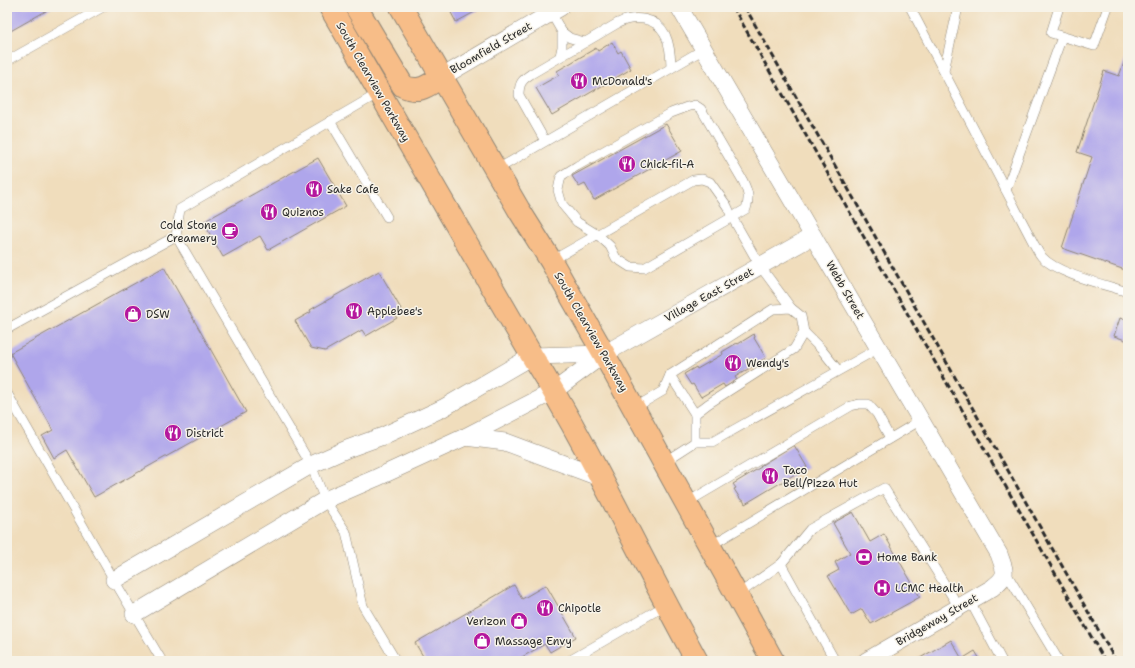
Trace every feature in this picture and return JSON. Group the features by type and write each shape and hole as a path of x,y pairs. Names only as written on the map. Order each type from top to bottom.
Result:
{"highway":[{"name":"South Clearview Parkway","path":"330,7 532,356 554,391 697,661"},
{"path":"356,7 404,86 411,90 420,89 442,77"},
{"name":"South Clearview Parkway","path":"401,7 551,261 604,354 773,661"}],"street":[{"name":"Webb Street","path":"679,7 999,554 1004,572"},
{"name":"Bloomfield Street","path":"442,77 556,10"},
{"name":"Village East Street","path":"134,614 325,500 465,436 554,391 604,354 814,236"},
{"path":"114,580 311,465 347,449 383,436 443,408 532,356 604,354"},
{"path":"465,436 505,442 600,478"},
{"name":"Bridgeway Street","path":"866,661 992,588 1001,581 1004,572"}],"lane":[{"path":"7,61 104,7"},
{"path":"910,7 1042,257 1053,266 1082,278 1128,292"},
{"path":"944,71 958,7"},
{"path":"1059,7 1051,33 1094,46 1108,7"},
{"path":"556,10 562,32 562,47 560,56"},
{"path":"545,141 519,94 519,86 524,79 560,56 624,20 644,18 659,26 665,34 671,54 671,68"},
{"path":"562,32 570,38 585,42"},
{"path":"1006,190 1062,37"},
{"path":"496,170 704,49"},
{"path":"379,92 180,209 176,236 311,465 325,500 346,532 363,606 396,661"},
{"path":"695,105 701,109 748,192 749,201 746,209 732,217 644,268 630,267 616,258 610,246 598,235 577,222 562,204 558,190 561,176 577,166 671,113 695,105"},
{"path":"330,122 387,217"},
{"path":"551,261 693,180 702,179 710,182 727,206 760,266 791,308 801,316 804,332 821,349 838,370"},
{"path":"7,329 176,236"},
{"path":"634,408 663,391 670,375 773,309 791,308"},
{"path":"696,414 708,404 794,349 804,332"},
{"path":"664,462 695,442 712,442 879,348"},
{"path":"670,375 696,414 695,442"},
{"path":"7,393 162,661"},
{"path":"686,503 851,406 868,404 877,414 890,438"},
{"path":"710,546 921,420"},
{"path":"737,595 781,564 810,529 884,488 1002,661"},
{"path":"781,564 835,661"},
{"path":"1004,572 1058,661"},
{"path":"569,661 666,605"}],"building":[{"path":"7,7 53,7 7,33"},
{"path":"448,7 484,7 456,22"},
{"name":"McDonald's","path":"612,42 618,53 621,51 631,69 552,115 536,88 559,75 557,71 596,48 598,51"},
{"path":"1128,52 1128,271 1062,248 1092,157 1077,152 1104,71 1119,76"},
{"name":"Chick-fil-A","path":"666,124 682,151 594,200 585,184 579,187 572,176"},
{"path":"318,158 346,206 268,250 260,236 223,257 203,222"},
{"path":"164,267 246,412 94,497 67,450 54,458 42,436 53,430 10,353"},
{"name":"Applebee's","path":"379,271 401,309 394,313 397,318 366,336 362,330 325,351 311,348 295,321 311,312 310,310"},
{"path":"1120,318 1128,321 1128,341 1114,336"},
{"name":"Wendy's","path":"754,334 754,338 766,358 735,377 737,380 725,387 723,384 701,397 693,384 691,385 684,374 696,367 697,369 723,354 722,352"},
{"name":"Taco Bell/Pizza Hut","path":"794,445 807,467 745,504 734,489 736,488 733,484"},
{"path":"853,512 870,542 884,534 920,597 871,624 862,609 851,615 828,576 839,570 835,562 850,553 833,523"},
{"path":"514,585 522,599 546,585 576,637 550,652 545,644 515,661 508,661 506,657 500,661 426,661 415,643"},
{"path":"951,640 962,659 975,651 981,661 915,661"}],"railway":[{"path":"733,7 1105,661"},
{"path":"745,7 1116,661"}],"place":[{"name":"McDonald's","path":"579,81"},
{"name":"Chick-fil-A","path":"627,164"},
{"name":"Sake Cafe","path":"314,189"},
{"name":"Quiznos","path":"269,212"},
{"name":"Cold Stone Creamery","path":"230,231"},
{"name":"Applebee's","path":"354,311"},
{"name":"DSW","path":"133,314"},
{"name":"Wendy's","path":"733,363"},
{"name":"District","path":"173,433"},
{"name":"Taco Bell/Pizza Hut","path":"770,476"},
{"name":"Home Bank","path":"864,557"},
{"name":"LCMC Health","path":"882,588"},
{"name":"Chipotle","path":"545,608"},
{"name":"Verizon","path":"519,621"},
{"name":"Massage Envy","path":"482,641"}]}
